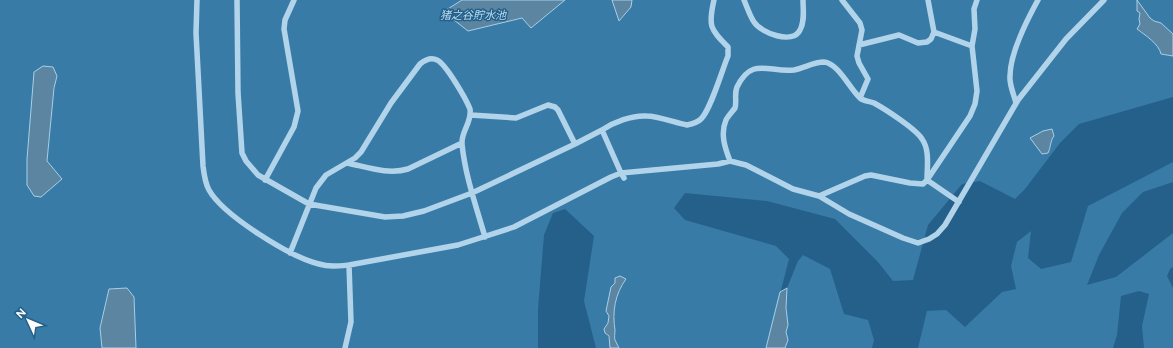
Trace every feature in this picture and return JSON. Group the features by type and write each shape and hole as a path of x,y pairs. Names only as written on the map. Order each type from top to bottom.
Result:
{"street":[{"path":"197,0 196,33 203,166 208,189 215,199 234,216 290,253 317,264 332,267 458,245 485,237 514,227 611,176 621,173 718,164 730,161 746,165 793,189 819,196 849,214 903,238 918,243 929,239 946,226 1016,103 1037,74 1066,39 1104,0"},
{"path":"237,0 238,93 242,153 252,170 265,180 309,204 385,217 424,211 472,193 575,144 611,124 629,118 647,116 687,125 701,119 708,107 728,56 728,47 714,32 711,25 714,0"},
{"path":"265,180 294,127 298,111 284,29 285,20 294,0"},
{"path":"744,0 754,22 758,27 766,32 785,37 798,34 801,30 804,13 803,0"},
{"path":"842,0 860,23 862,30 857,56 859,63 868,79 860,98"},
{"path":"859,45 899,35 918,43 931,39 934,32 928,0"},
{"path":"819,196 865,176 871,175 910,183 922,184 927,180 970,116 975,104 977,91 972,46 975,29 974,9 977,0"},
{"path":"1016,103 1009,77 1024,27 1038,0"},
{"path":"934,32 972,46"},
{"path":"290,253 320,180 331,170 347,163 361,152 391,103 420,64 425,60 431,59 436,60 445,66 468,103 471,115 463,135 462,143 472,193 485,237"},
{"path":"730,161 724,143 723,131 726,120 736,106 736,88 748,72 754,69 770,68 777,70 795,70 823,62 839,71 860,98 874,103 914,130 922,138 926,146 927,180"},
{"path":"471,115 516,118 548,105 552,106 558,110 575,144"},
{"path":"602,130 624,178"},
{"path":"347,163 391,172 400,171 408,169 462,143"},
{"path":"927,180 959,202"},
{"path":"345,348 351,322 349,265"}],"shaded area":[{"path":"0,0 462,0 446,10 468,31 523,18 531,28 565,0 612,0 619,21 631,7 632,0 1173,0 1173,97 1079,124 1060,143 1025,189 1015,199 980,181 962,184 928,225 913,280 893,281 878,262 835,219 767,201 685,193 674,208 685,220 776,246 789,259 766,348 619,348 614,338 615,301 625,279 615,283 611,287 606,311 609,316 608,323 604,329 609,338 610,348 596,348 584,301 594,236 565,209 553,213 544,235 538,309 538,348 136,348 134,297 127,288 109,289 100,328 102,348 0,348","holes":["57,76 54,88 47,162 62,180 27,159"]},
{"path":"1173,162 1173,182 1143,192 1122,213 1099,255 1087,285 1116,277 1173,233 1173,267 1170,269 1167,276 1173,288 1173,348 1144,348 1142,326 1149,294 1139,291 1121,296 1117,335 1113,348 918,348 927,311 946,310 965,327 1002,292 1016,289 1011,266 1017,242 1031,231 1028,258 1041,269 1071,262 1088,206"},
{"path":"803,255 830,269 844,314 868,320 874,340 872,348 785,348 788,340 786,332 788,325 786,308 787,288 798,261"}],"water":[{"name":"猪之谷貯水池","path":"462,0 565,0 531,28 522,18 468,31 454,20 446,10"},
{"path":"612,0 632,0 631,7 619,21"},
{"path":"1137,0 1150,18 1161,23 1173,34 1173,56 1161,54 1155,43 1137,29 1140,24 1140,13 1137,11"},
{"path":"43,66 53,67 57,76 54,88 47,161 62,179 41,197 34,196 27,185 27,159 34,72"},
{"path":"1052,129 1054,136 1049,151 1048,153 1042,154 1030,138 1043,131"},
{"path":"620,276 626,279 619,291 614,310 615,341 619,348 610,348 609,336 605,333 604,329 608,323 609,316 606,311 611,287 615,283 615,278"},
{"path":"127,288 134,297 136,348 102,348 100,328 109,289"},
{"path":"787,288 786,308 788,325 786,332 788,340 785,348 766,348 780,292"}]}
